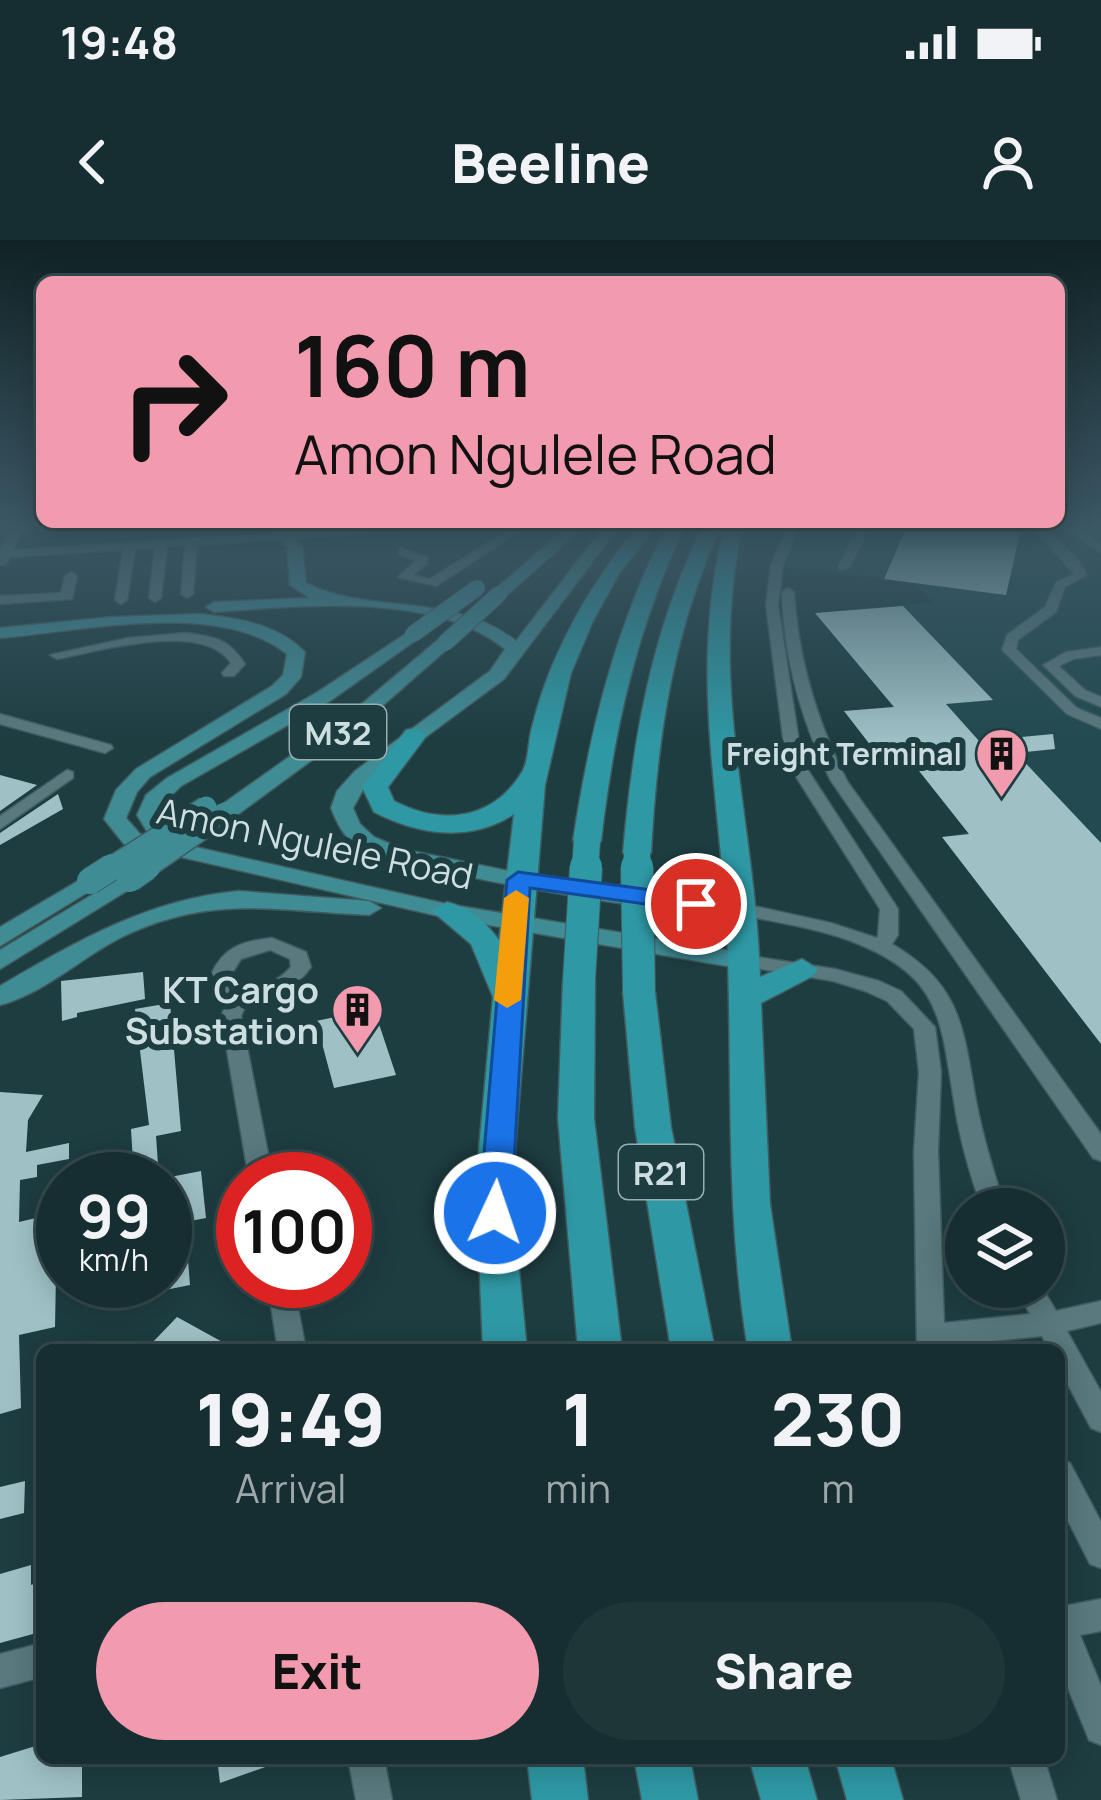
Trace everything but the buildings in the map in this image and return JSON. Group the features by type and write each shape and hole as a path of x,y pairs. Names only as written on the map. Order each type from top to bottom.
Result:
{"highway":[{"path":"415,735 375,788 383,806 424,823 473,822 508,811 520,798 572,642 596,597"},
{"name":"R21","path":"599,1344 576,1118 579,980 587,841 598,755 623,644 640,597"},
{"name":"R21","path":"680,597 664,648 642,764 639,992 653,1126 692,1344"},
{"path":"719,597 716,647 740,909 747,1181 769,1344"},
{"path":"505,1344 495,1213 521,833 535,757"},
{"path":"446,911 482,933 495,955 507,998"},
{"path":"743,980 802,969"},
{"path":"556,1764 560,1800"},
{"path":"663,1764 670,1800"},
{"path":"779,1764 788,1800"},
{"path":"865,1764 875,1800"}],"main road":[{"path":"322,597 332,602"},
{"name":"M32","path":"0,938 90,880 216,810 358,717 428,639 480,597"},
{"path":"242,866 156,828 148,815 154,800 174,782 428,639 480,597"},
{"name":"Amon Ngulele Road","path":"559,597 497,675 348,791 342,808 350,827 366,842 395,855 518,880 740,909"},
{"path":"0,622 332,602 411,608 472,622 508,640 514,648 512,658"},
{"path":"0,634 63,612"},
{"path":"0,644 63,612"},
{"name":"Amon Ngulele Road","path":"63,612 110,625 241,622 272,631 296,652 292,677 279,690 143,773 117,806 115,819 133,839 446,911 514,921 743,980"},
{"name":"M32","path":"0,962 130,879 216,810"},
{"path":"0,997 119,928 177,904 242,897 446,911"}],"street":[{"path":"0,600 63,612 66,597"},
{"path":"773,597 789,736 800,774 889,909 888,935 880,947"},
{"path":"788,597 810,717 838,781 1101,1152"},
{"path":"1055,597 1054,605 1012,638 1010,650 1072,711 1101,724"},
{"path":"57,655 152,639 197,638 220,643 235,654 238,664 229,673"},
{"path":"1101,651 1071,655 1050,665 1080,693 1101,703"},
{"path":"0,718 105,748"},
{"path":"0,824 67,775"},
{"path":"740,909 815,925 880,947 943,1000 957,1049 974,1151 987,1188"},
{"path":"802,969 894,996 927,1036 931,1343 1101,1312"},
{"path":"242,992 230,1016 256,1152"},
{"path":"285,1308 291,1344"},
{"path":"1040,1308 1059,1344"},
{"path":"1065,1354 1101,1419"},
{"path":"1065,1484 1101,1553"},
{"path":"1065,1623 1101,1615"},
{"path":"1065,1639 1101,1728"},
{"path":"0,1671 36,1662"},
{"path":"368,1764 374,1800"},
{"path":"1028,1764 1039,1800"}],"shaded area":[{"name":"Freight Terminal","path":"927,597 1101,597 1101,1044 942,837 968,832 912,762 885,764 844,711 893,706 815,613 933,602"}],"slow traffic":[{"path":"507,1000 516,898"}],"place":[{"name":"Freight Terminal","path":"1001,799"},
{"name":"KT Cargo Substation","path":"358,1056"}],"route":[{"path":"495,1213 518,880 696,904"}]}
